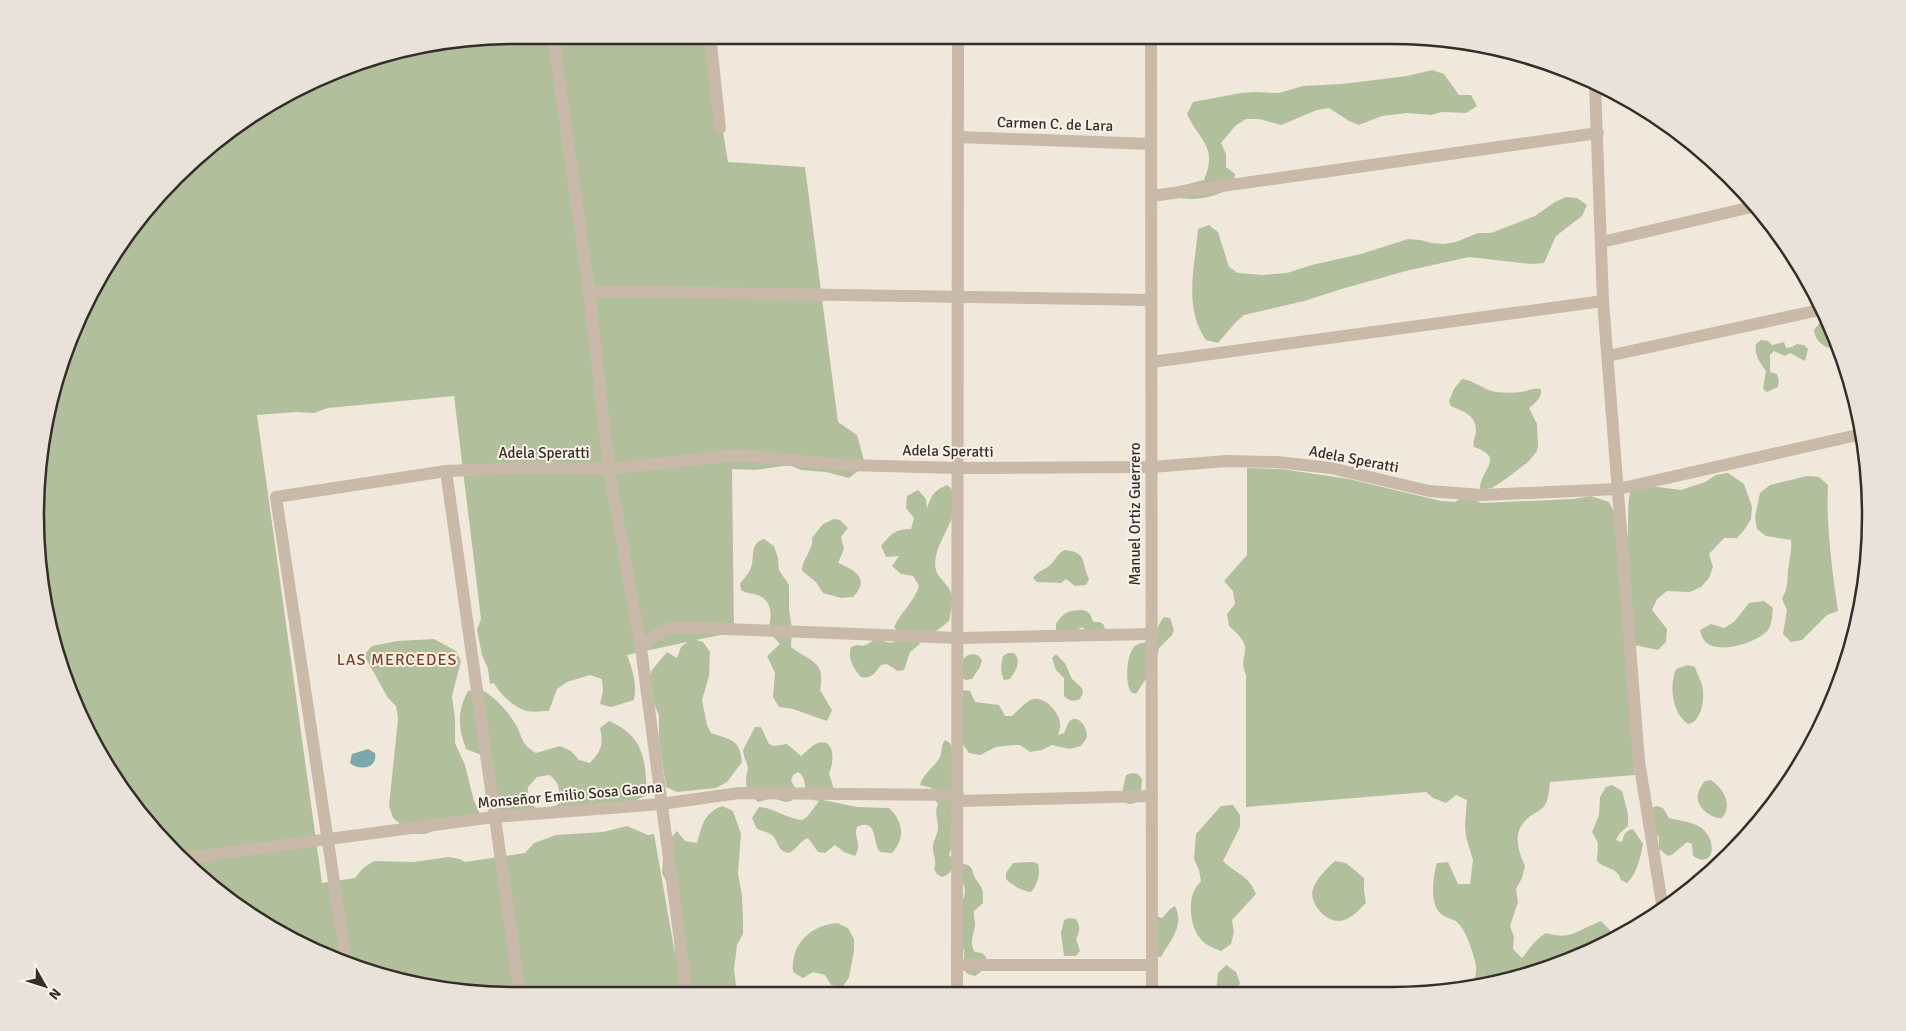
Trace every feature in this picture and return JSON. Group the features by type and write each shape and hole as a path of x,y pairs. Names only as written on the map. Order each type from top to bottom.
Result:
{"street":[{"path":"554,44 589,292 609,469 641,648 686,987"},
{"path":"711,44 720,128"},
{"path":"958,44 958,987"},
{"name":"Manuel Ortiz Guerrero","path":"1152,44 1152,987"},
{"path":"1595,90 1603,301 1639,760 1662,902"},
{"path":"1152,196 1598,133"},
{"name":"Carmen C. de Lara","path":"958,136 1151,144"},
{"path":"1602,242 1748,208"},
{"path":"589,292 1152,300"},
{"path":"1152,362 1603,301"},
{"path":"1608,356 1816,311"},
{"name":"Adela Speratti","path":"328,840 276,497 446,471 525,468 609,469 736,455 845,465 958,468 1152,467 1227,461 1278,462 1331,468 1429,491 1482,495 1618,489 1855,436"},
{"path":"446,471 519,987"},
{"path":"641,648 662,630 676,627 958,638 1152,634"},
{"name":"Monseñor Emilio Sosa Gaona","path":"191,857 494,817 661,804 739,793 958,798 1152,796"},
{"path":"328,840 345,955"},
{"path":"958,966 1152,965"}],"green space":[{"path":"516,44 708,44 728,162 805,167 838,422 857,435 864,460 858,471 849,478 826,472 801,470 790,465 755,470 732,469 734,632 696,640 703,642 710,652 709,676 702,700 707,725 711,733 729,739 737,745 741,754 742,762 727,782 716,788 677,792 666,787 659,739 659,715 648,681 652,670 667,652 677,658 681,647 687,642 627,655 634,677 634,700 611,707 600,704 603,691 602,679 590,675 567,682 557,689 549,711 527,711 520,708 507,699 494,683 490,684 488,669 482,655 477,630 481,619 454,396 328,408 314,413 296,412 257,415 322,883 355,878 363,868 374,861 413,862 449,857 465,862 525,853 534,843 556,835 603,832 627,826 648,835 654,834 675,954 673,895 662,873 664,850 669,840 677,831 685,841 697,843 707,816 722,806 733,811 741,834 738,873 742,896 743,934 737,945 734,969 736,987 485,986 423,978 393,971 335,951 307,939 253,908 204,870 161,827 141,803 123,778 92,724 69,667 60,638 53,608 45,546 45,485 48,454 60,393 69,364 92,307 107,280 123,253 161,204 204,161 228,141 253,123 307,92 364,69 393,60 454,48"},
{"path":"1432,70 1444,74 1459,95 1471,95 1477,106 1466,113 1442,112 1431,115 1407,113 1382,116 1359,125 1329,108 1317,110 1281,125 1259,119 1246,119 1235,126 1221,143 1226,154 1226,167 1235,174 1233,187 1205,198 1176,197 1180,186 1204,180 1208,169 1209,159 1206,145 1187,114 1193,102 1241,93 1279,93 1303,86 1342,84 1407,76"},
{"path":"1566,197 1577,198 1587,205 1582,216 1556,236 1544,263 1531,264 1469,257 1406,271 1304,301 1244,315 1218,343 1206,340 1199,328 1193,301 1193,272 1198,229 1209,225 1218,232 1229,267 1238,273 1262,275 1287,273 1312,265 1361,254 1408,239 1444,244 1456,242 1478,233 1491,233 1535,216"},
{"path":"1820,322 1831,348 1819,342 1814,330"},
{"path":"1761,340 1768,341 1772,345 1784,342 1786,348 1797,344 1804,345 1808,349 1805,361 1790,353 1785,356 1774,351 1770,355 1770,372 1777,374 1779,381 1778,387 1767,392 1763,389 1766,371 1756,352 1756,344"},
{"path":"1462,379 1496,392 1515,393 1541,389 1536,402 1529,408 1537,424 1537,451 1528,462 1492,488 1480,490 1483,476 1490,460 1484,451 1474,447 1473,442 1476,431 1474,421 1468,414 1451,406 1449,401 1454,389"},
{"path":"1247,468 1281,469 1349,479 1441,501 1455,502 1465,495 1481,503 1573,499 1590,496 1609,502 1614,512 1635,775 1550,782 1545,805 1527,819 1519,830 1520,854 1525,866 1522,878 1516,889 1518,902 1510,926 1514,937 1513,949 1522,958 1536,941 1546,933 1562,936 1569,935 1601,921 1610,933 1542,962 1513,971 1474,979 1476,969 1464,931 1458,923 1439,912 1433,895 1434,874 1437,863 1448,862 1458,884 1470,884 1473,860 1466,837 1467,800 1456,795 1446,803 1433,798 1426,792 1246,807 1246,675 1243,662 1245,647 1238,634 1229,626 1227,614 1235,604 1233,591 1224,581 1247,555"},
{"path":"1728,473 1744,484 1752,507 1751,519 1737,538 1724,538 1709,554 1713,567 1709,578 1701,587 1690,592 1667,591 1657,599 1652,610 1667,629 1666,642 1658,650 1634,645 1626,547 1631,488 1643,485 1681,490 1705,482 1716,475"},
{"path":"1807,476 1819,477 1828,485 1829,532 1838,611 1827,615 1802,640 1791,642 1783,634 1787,610 1782,599 1787,585 1791,540 1766,536 1757,529 1755,517 1760,493 1770,485"},
{"path":"947,485 955,494 955,508 938,549 935,564 938,575 951,591 952,606 949,621 934,632 916,637 920,644 910,652 904,670 898,671 887,664 881,665 871,676 861,677 851,660 851,647 866,645 877,638 890,643 902,637 894,627 919,586 913,576 901,574 892,566 899,556 886,557 881,546 894,533 911,529 914,518 906,508 907,496 918,490 926,499 927,509 934,494"},
{"path":"834,519 840,520 848,528 841,537 844,549 838,563 855,572 861,580 861,585 853,597 841,598 823,593 816,582 802,571 812,538 823,524"},
{"path":"764,539 774,546 779,570 789,585 789,610 792,628 791,647 815,663 821,673 820,690 832,710 827,721 793,709 779,707 773,697 775,673 767,656 780,644 768,631 770,612 768,603 760,596 741,590 740,584 752,566 756,544"},
{"path":"1065,550 1077,553 1083,559 1089,579 1086,585 1075,586 1066,579 1061,583 1037,582 1033,578 1050,565"},
{"path":"1764,601 1773,608 1770,625 1763,635 1746,643 1727,647 1710,645 1703,639 1700,630 1711,624 1724,628 1734,622 1749,603"},
{"path":"1082,610 1089,613 1093,622 1100,622 1104,625 1105,631 1086,631 1082,627 1070,633 1056,630 1056,624 1061,617 1069,612"},
{"path":"1164,617 1170,618 1174,630 1172,635 1159,648 1155,665 1136,694 1131,692 1127,669 1132,650 1135,646 1152,638"},
{"path":"434,639 456,651 461,661 452,696 455,719 455,743 465,765 474,801 480,814 425,834 413,834 393,818 389,806 398,719 396,706 388,698 364,655 372,646 397,641"},
{"path":"1008,653 1014,653 1018,663 1010,679 1004,680 1001,671 1002,662 1003,656"},
{"path":"974,654 979,656 982,661 972,679 966,680 961,677 963,659 968,655"},
{"path":"1056,654 1065,663 1072,679 1082,688 1083,693 1080,699 1075,701 1064,696 1064,678 1056,670 1052,658"},
{"path":"1688,665 1695,667 1702,684 1703,695 1699,716 1688,724 1678,713 1675,706 1673,683 1676,669"},
{"path":"480,689 505,709 516,725 525,744 536,753 560,746 571,751 579,760 590,763 601,747 600,728 609,721 621,727 630,734 641,751 644,760 647,795 636,800 495,815 489,758 466,749 461,734 460,713 468,691","holes":["549,775 553,778 558,788 559,804 545,809 535,807 529,798 528,787 537,777"]},
{"path":"964,690 970,691 975,702 999,705 1005,716 1012,716 1030,700 1042,700 1055,710 1060,725 1058,735 1064,733 1069,722 1075,719 1083,725 1087,732 1086,738 1081,746 1069,749 1052,745 1042,750 1030,752 1020,745 1014,745 996,747 980,755 969,753 962,743 960,695"},
{"path":"755,727 761,727 769,744 774,746 787,744 801,756 818,743 824,742 828,744 832,752 832,764 829,773 834,790 823,800 857,807 889,808 897,818 901,830 901,836 892,853 880,852 873,832 868,825 857,827 858,848 855,856 844,852 835,845 825,853 818,852 808,838 789,853 785,852 780,849 771,835 757,829 752,818 759,807 802,820 807,817 819,801 814,800 806,792 804,778 798,772 793,775 791,781 797,791 791,801 785,802 773,798 758,802 747,792 746,779 748,767 743,750"},
{"path":"945,740 950,743 952,749 955,820 951,825 953,843 949,855 953,859 952,868 950,873 942,877 934,869 933,847 938,830 936,813 938,804 932,788 920,785 926,774 939,759"},
{"path":"1138,774 1142,779 1138,801 1130,804 1122,800 1122,793 1126,775"},
{"path":"1711,780 1720,788 1726,798 1727,808 1722,818 1707,813 1698,801 1698,793 1702,785 1705,781"},
{"path":"1612,785 1622,791 1628,814 1628,826 1619,834 1616,840 1622,842 1625,833 1633,829 1643,844 1635,871 1627,883 1621,880 1617,872 1597,861 1598,843 1592,832 1599,815 1600,797 1606,787"},
{"path":"1233,805 1240,815 1240,827 1223,861 1246,878 1256,894 1232,920 1234,932 1231,944 1221,951 1209,946 1197,934 1194,928 1191,902 1192,896 1201,881 1194,859 1196,834 1221,806"},
{"path":"1657,806 1663,808 1669,818 1692,823 1706,833 1710,839 1712,852 1706,859 1693,856 1692,844 1687,842 1668,856 1659,849 1659,837 1655,832 1651,808"},
{"path":"1335,861 1346,863 1364,878 1366,903 1350,917 1338,921 1326,917 1321,912 1312,895 1317,881"},
{"path":"1033,862 1038,864 1039,875 1037,883 1031,892 1017,887 1006,879 1006,873 1013,863"},
{"path":"963,864 971,868 983,893 983,903 974,911 975,928 972,945 975,952 982,953 986,957 986,963 984,968 975,976 968,974 964,970 964,951 956,921 965,891 964,885 957,875"},
{"path":"1175,906 1178,920 1175,933 1161,957 1155,956 1156,916 1162,918"},
{"path":"1069,918 1076,919 1079,924 1076,939 1080,951 1076,956 1064,956 1061,933 1064,920"},
{"path":"837,923 848,928 854,939 854,951 849,977 843,987 831,985 825,975 813,972 803,978 793,972 795,953 804,938 818,928"},
{"path":"1226,965 1236,972 1240,983 1238,987 1217,987 1218,973"}],"water":[{"path":"368,749 375,753 374,762 371,765 363,768 350,763 352,754"}],"district":[{"name":"LAS MERCEDES","path":"397,659"}]}
